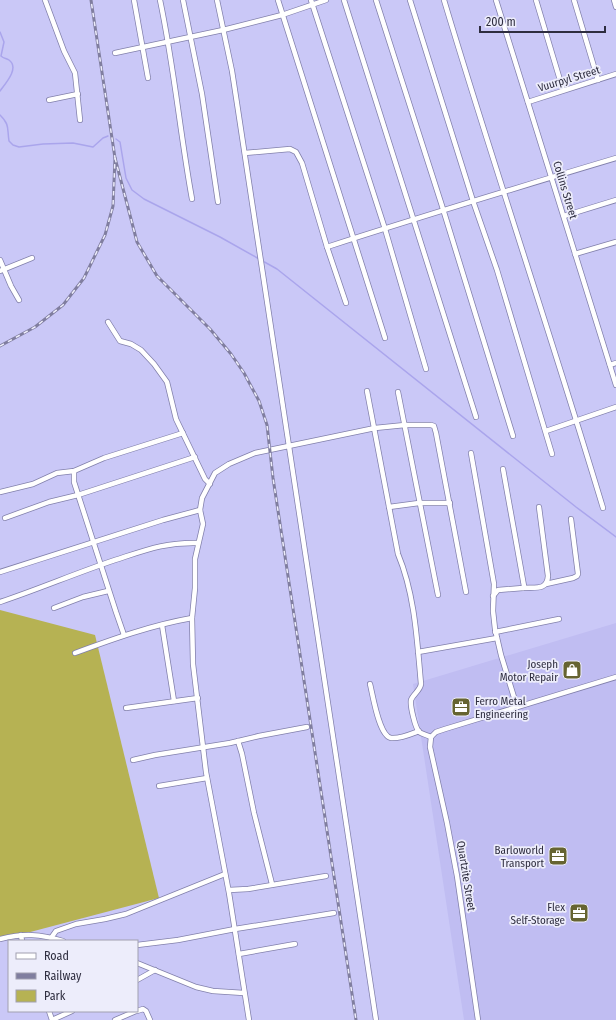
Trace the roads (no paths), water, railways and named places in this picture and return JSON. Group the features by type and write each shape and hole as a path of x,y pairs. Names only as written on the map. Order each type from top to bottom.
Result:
{"street":[{"path":"45,0 64,51 75,73 80,120"},
{"path":"134,0 144,47 148,78"},
{"path":"160,0 168,42 192,199"},
{"path":"183,0 202,94 218,202"},
{"path":"217,0 232,71 245,153 376,1020"},
{"path":"278,0 385,338"},
{"path":"115,53 223,30 282,14 312,2 326,0"},
{"path":"344,0 476,417"},
{"path":"376,0 443,209 513,436"},
{"path":"410,0 472,201 497,270 552,454"},
{"path":"444,0 577,420 603,508"},
{"name":"Collins Street","path":"496,0 616,385"},
{"path":"536,0 563,90"},
{"path":"574,0 598,80"},
{"path":"614,0 616,7"},
{"path":"312,2 385,229 426,369"},
{"name":"Vuurpyl Street","path":"528,102 616,74"},
{"path":"49,100 78,94"},
{"path":"245,153 290,150 296,152 307,177 327,247 346,303"},
{"path":"327,247 443,209 616,158"},
{"path":"564,216 616,200"},
{"path":"575,254 616,242"},
{"path":"2,270 32,258"},
{"path":"0,260 2,270 19,300"},
{"path":"108,322 120,341 131,344 141,350 154,364 167,382 176,419 205,479 210,484"},
{"path":"610,365 616,363"},
{"path":"367,391 398,554 410,589 421,687 413,697 411,706 416,728 420,733 431,736 436,732 445,729 616,677"},
{"path":"398,392 438,596"},
{"path":"546,431 616,407"},
{"path":"249,1020 229,890 207,778 193,664 192,618 195,588 195,559 203,524 200,510 202,498 215,473 229,464 254,453 374,428 405,425 434,426 466,592"},
{"path":"0,492 33,484 57,473 74,471 104,458 183,433"},
{"path":"471,452 494,584 493,611 497,638 517,707"},
{"path":"5,518 50,502 78,496 195,457"},
{"path":"503,469 523,576 523,588"},
{"path":"74,471 74,482 78,496 108,591 124,635"},
{"path":"389,507 419,503 450,503"},
{"path":"539,507 548,576 546,584"},
{"path":"0,572 162,520 200,510"},
{"path":"493,596 498,590 542,587 546,584 577,576 572,519"},
{"path":"0,602 100,565 158,546 180,543 198,543"},
{"path":"54,608 83,597 108,591"},
{"path":"75,653 124,635 192,618"},
{"path":"496,632 559,619"},
{"path":"162,625 174,702"},
{"path":"418,652 497,638"},
{"path":"370,684 380,725 385,735 390,738 396,738 419,731"},
{"path":"126,708 198,698"},
{"path":"133,760 306,727"},
{"name":"Quartzite Street","path":"431,736 430,747 457,876 478,1020"},
{"path":"238,741 272,884"},
{"path":"159,786 207,778"},
{"path":"51,938 56,931 76,924 126,914 225,874"},
{"path":"229,890 326,876"},
{"path":"138,945 178,940 334,913"},
{"path":"0,938 30,934 59,940"},
{"path":"21,935 22,940"},
{"path":"239,954 295,944"},
{"path":"138,963 196,987 244,993"},
{"path":"138,979 155,970"},
{"path":"138,1010 143,1009 146,1011 150,1020"},
{"path":"49,1012 52,1020 70,1012"},
{"path":"116,1020 134,1012"}],"waterway":[{"path":"0,32 4,42 1,56 9,60 13,67 8,80 0,91"},
{"path":"0,115 7,124 9,141 13,145 19,147 43,144 73,143 93,147 103,138 108,136"},
{"path":"116,139 120,142 126,178 132,190 144,199 220,237 277,269 576,507 616,537"}],"railway":[{"path":"0,346 35,327 63,305 84,278 105,235 113,206 115,158 91,0"},
{"path":"115,158 137,242 157,276 210,329 231,354 244,373 259,401 267,425 273,478 356,1020"}],"place":[{"name":"Joseph Motor Repair","path":"572,670"},
{"name":"Ferro Metal Engineering","path":"461,707"},
{"name":"Barloworld Transport","path":"558,856"},
{"name":"Flex Self-Storage","path":"579,913"}]}
